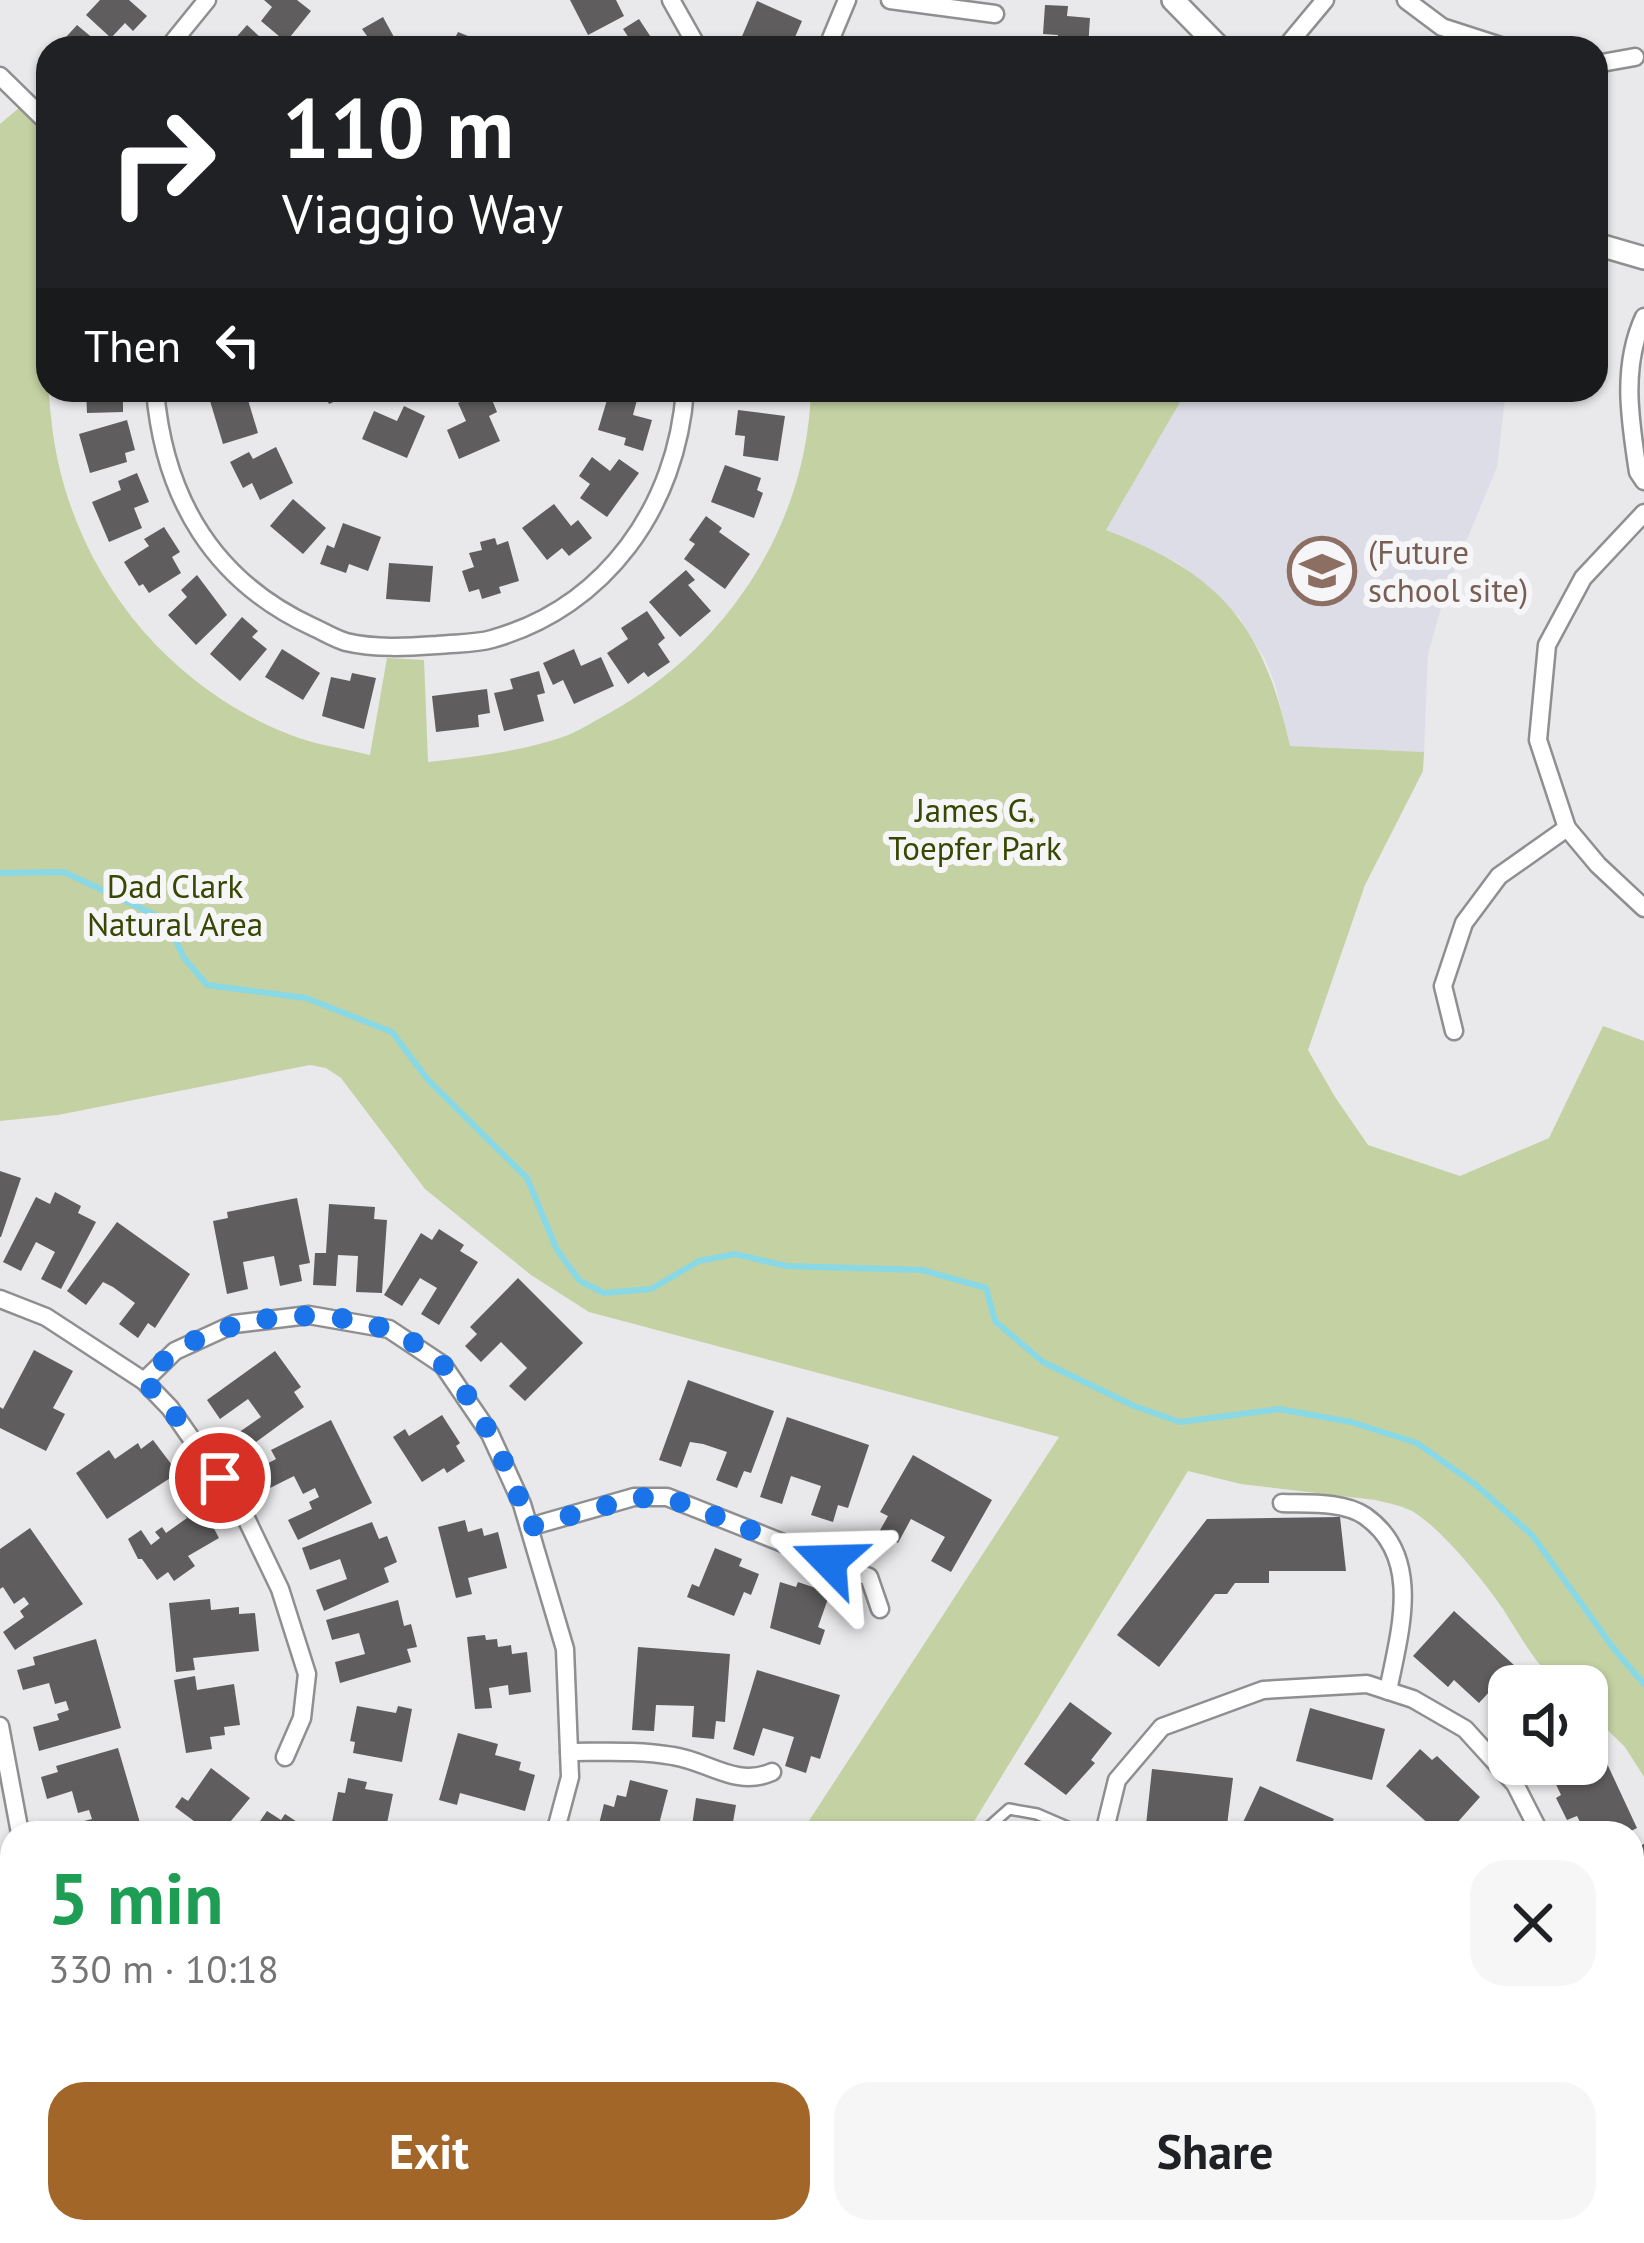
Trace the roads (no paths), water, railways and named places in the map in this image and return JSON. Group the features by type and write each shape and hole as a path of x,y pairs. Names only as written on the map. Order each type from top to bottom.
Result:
{"street":[{"path":"178,36 206,0"},
{"path":"671,0 691,36"},
{"path":"832,36 847,0"},
{"path":"890,0 995,14"},
{"path":"1173,0 1208,36"},
{"path":"1296,36 1325,0"},
{"path":"1406,0 1442,27 1470,36"},
{"path":"1608,62 1635,57"},
{"path":"0,76 36,111"},
{"path":"1608,248 1644,258"},
{"path":"1644,317 1627,398 1637,472 1644,482"},
{"path":"157,402 169,473 200,535 240,582 284,614 346,642 407,647 489,640 542,620 599,582 634,542 668,480 684,402"},
{"path":"1644,513 1583,578 1547,645 1538,740 1567,828 1644,908"},
{"path":"1454,1030 1443,986 1464,922 1499,876 1567,828"},
{"path":"0,1299 46,1317 144,1381 170,1408 244,1514 280,1589 307,1674 302,1718 285,1756"},
{"path":"144,1381 175,1351 234,1324 309,1315 389,1329 443,1365 490,1434 529,1527 566,1649 570,1777 558,1821"},
{"path":"529,1527 634,1498 667,1497 869,1577 880,1609"},
{"path":"1282,1502 1335,1506 1364,1515 1390,1543 1402,1576 1404,1605 1388,1691"},
{"path":"1107,1821 1118,1780 1162,1727 1262,1690 1366,1684 1413,1699 1465,1729 1515,1784 1534,1821"},
{"path":"0,1726 18,1821"},
{"path":"569,1752 678,1756 742,1778 772,1772"}],"lane":[{"path":"996,1821 1009,1810 1053,1821"}],"waterway":[{"path":"0,873 64,872 166,920 184,958 207,985 306,998 392,1032 428,1080 527,1178 557,1250 580,1281 604,1293 651,1289 699,1261 735,1254 786,1266 922,1270 986,1288 995,1321 1043,1362 1134,1406 1180,1422 1279,1409 1351,1422 1417,1443 1476,1485 1532,1535 1644,1684"}],"place":[{"name":"(Future school site)","path":"1322,571"}],"park label":[{"name":"James G. Toepfer Park","path":"975,829"},
{"name":"Dad Clark Natural Area","path":"175,905"}]}
